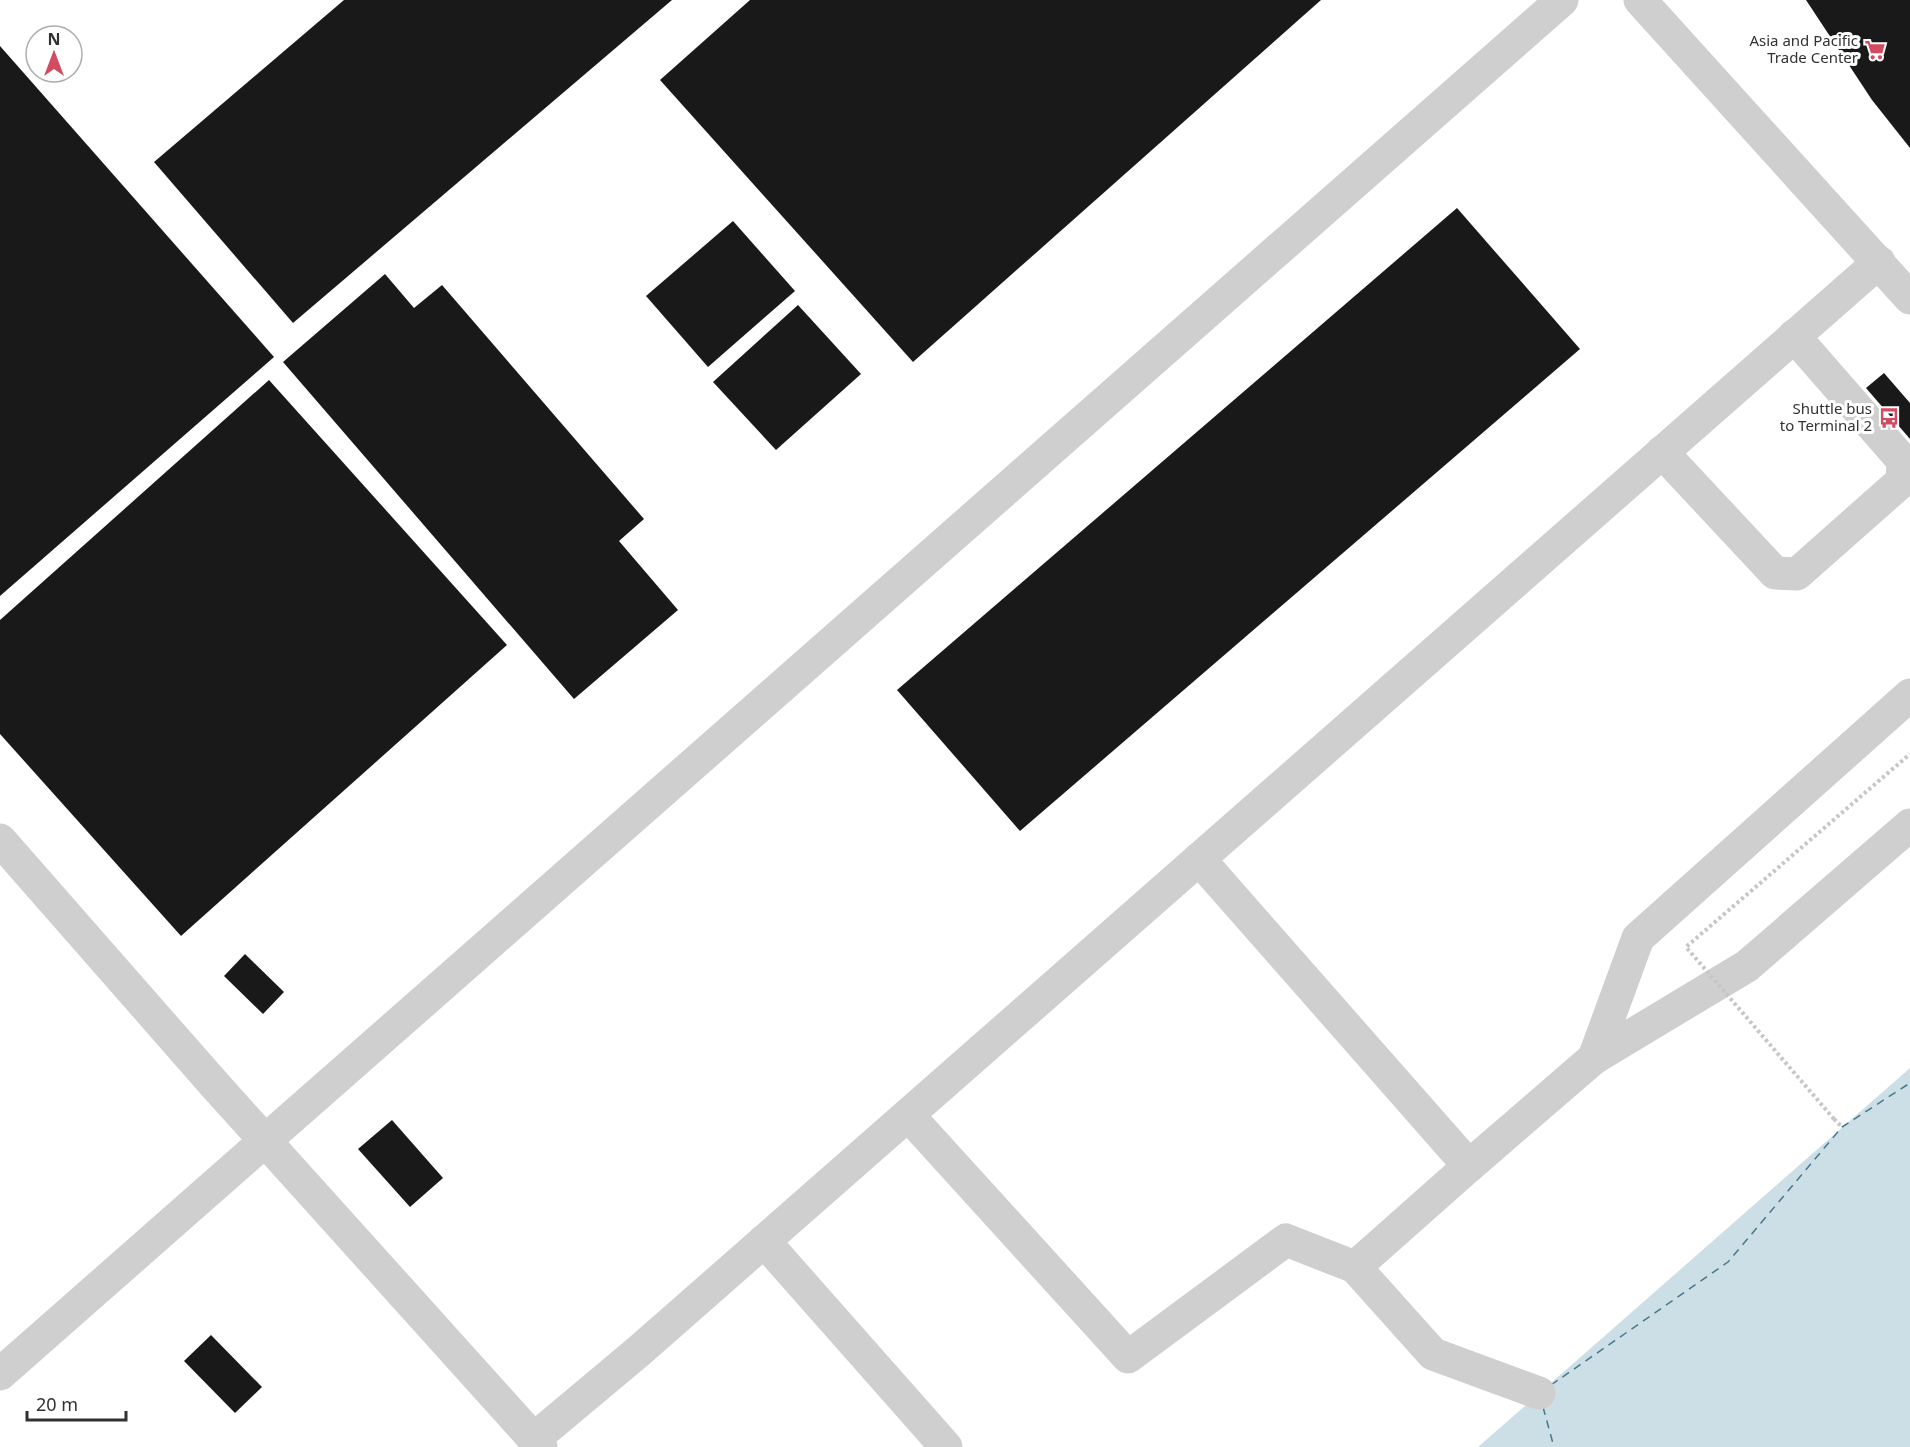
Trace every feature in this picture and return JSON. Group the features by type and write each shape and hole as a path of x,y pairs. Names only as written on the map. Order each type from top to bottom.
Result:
{"street":[{"path":"0,1374 1562,0"},
{"path":"1640,0 1910,298"},
{"path":"0,840 537,1443 1879,262"},
{"path":"1662,452 1775,573 1797,574 1902,481 1904,461 1794,336"},
{"path":"1594,1058 1638,938 1910,695"},
{"path":"1355,1267 1594,1058 1747,966 1910,825"},
{"path":"1200,859 1469,1166"},
{"path":"908,1115 1128,1357 1286,1240 1355,1267 1433,1354 1539,1393"},
{"path":"764,1241 946,1447"}],"path":[{"path":"1842,1127 1686,947 1910,754"}],"shaded area":[{"path":"1910,1068 1910,1447 1478,1447"}],"building":[{"path":"344,0 672,0 293,323 154,162"},
{"path":"750,0 1321,0 913,362 660,80"},
{"name":"Asia and Pacific Trade Center","path":"1806,0 1910,0 1910,148 1872,100"},
{"path":"0,46 24,73 24,84 33,84 274,357 0,596"},
{"path":"1457,208 1580,349 1020,831 897,690"},
{"path":"733,221 795,291 708,367 646,296"},
{"path":"385,274 414,308 442,285 644,519 619,541 678,610 574,699 283,362"},
{"path":"798,305 861,374 776,450 713,382"},
{"path":"1884,373 1910,403 1910,439 1866,388"},
{"path":"269,380 507,645 181,936 0,734 0,620"},
{"path":"245,954 284,992 263,1014 224,976"},
{"path":"392,1120 443,1178 410,1207 358,1149"},
{"path":"211,1335 262,1387 235,1413 184,1361"}],"ferry route":[{"path":"1551,1385 1728,1262 1842,1127 1910,1083"},
{"path":"1543,1407 1554,1447"}],"place":[{"name":"Asia and Pacific Trade Center","path":"1875,50"},
{"name":"Shuttle bus to Terminal 2","path":"1889,418"}]}
